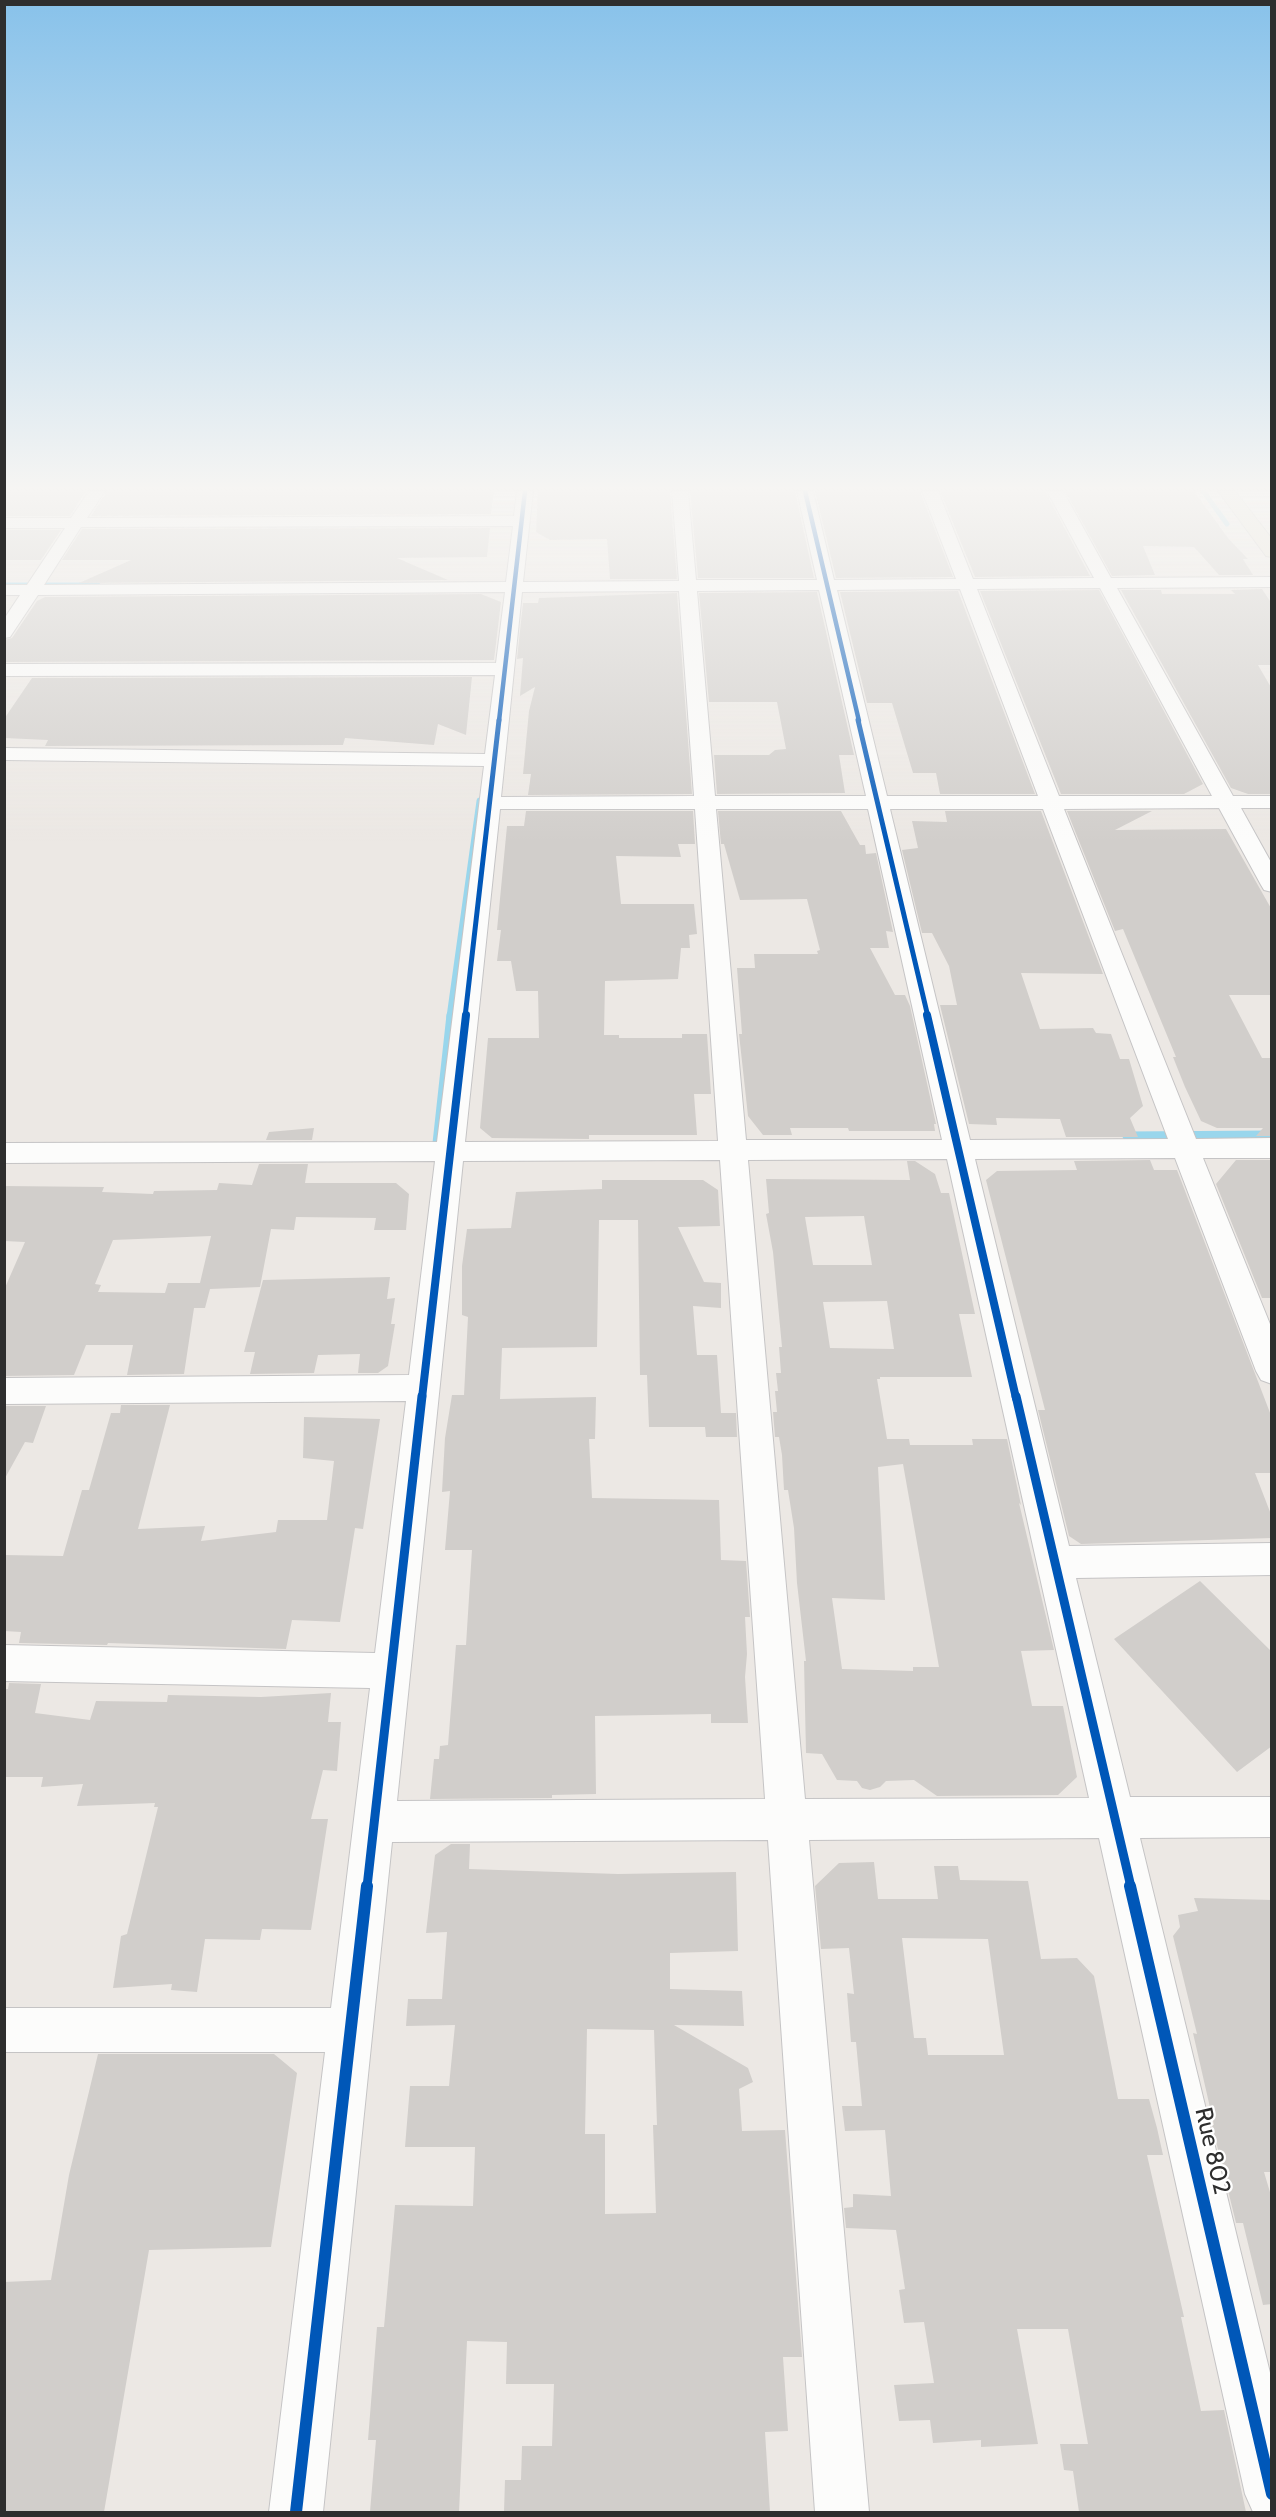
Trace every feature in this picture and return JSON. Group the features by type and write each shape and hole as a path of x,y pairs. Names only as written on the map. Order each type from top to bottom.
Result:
{"street":[{"path":"4,633 21,608"},
{"path":"296,2512 512,608"},
{"path":"690,608 842,2512"},
{"name":"Rue 802","path":"832,608 1272,2494"},
{"path":"976,608 1272,1371"},
{"path":"1120,608 1272,885"},
{"path":"4,670 505,669"},
{"path":"4,754 495,760"},
{"path":"490,803 1272,802"},
{"path":"4,1153 1272,1148"},
{"path":"4,1391 423,1388"},
{"path":"1054,1562 1272,1559"},
{"path":"4,1663 391,1671"},
{"path":"374,1822 1272,1817"},
{"path":"4,2030 351,2030"}],"building":[{"path":"32,608 500,608 494,660 4,662 4,640 12,638"},
{"path":"522,608 678,608 692,794 528,795 531,774 523,774 529,711 535,687 520,696 523,658 517,659"},
{"path":"700,608 821,608 854,755 839,755 845,793 717,794 714,755 769,755 775,750 786,749 777,702 709,702"},
{"path":"844,608 965,608 1035,794 940,794 936,773 913,773 892,703 867,703"},
{"path":"987,608 1109,608 1203,784 1184,794 1061,794"},
{"path":"1131,608 1272,608 1272,665 1258,665 1272,689 1272,794 1248,794 1231,788"},
{"path":"472,677 466,735 438,724 434,745 345,738 343,745 45,746 48,740 4,738 4,719 32,678"},
{"path":"526,811 693,811 695,844 678,844 681,857 616,856 621,904 694,904 697,934 689,935 690,948 681,948 678,979 605,981 604,1035 619,1035 619,1038 682,1038 682,1034 707,1034 711,1094 694,1094 697,1135 589,1135 589,1139 492,1138 480,1128 488,1038 539,1038 538,991 516,991 511,961 497,961 501,930 497,930 507,826 524,826"},
{"path":"718,811 841,811 860,845 865,845 866,854 876,853 893,932 886,931 889,948 870,948 895,995 905,995 910,1006 936,1124 934,1124 935,1131 790,1128 792,1135 763,1135 748,1116 739,1034 742,1034 737,968 755,968 754,954 818,954 817,951 820,950 807,899 740,900 724,844 721,844"},
{"path":"945,811 1041,811 1103,974 1021,973 1040,1029 1093,1028 1096,1033 1111,1034 1120,1059 1129,1059 1143,1106 1130,1118 1138,1137 1066,1137 1060,1119 996,1118 997,1125 969,1124 940,1005 957,1005 949,966 932,933 922,933 902,850 918,848 912,821 947,822"},
{"path":"1067,811 1152,811 1115,830 1226,829 1272,910 1272,995 1229,995 1262,1058 1272,1058 1272,1136 1256,1136 1263,1128 1217,1128 1201,1121 1185,1087 1173,1057 1176,1057 1123,929 1115,931"},
{"path":"314,1128 312,1140 266,1140 269,1132"},
{"path":"1150,1160 1154,1170 1177,1170 1272,1418 1272,1473 1255,1473 1272,1517 1272,1538 1081,1544 1069,1536 1038,1410 1045,1410 986,1180 997,1171 1077,1170 1074,1161"},
{"path":"1236,1160 1272,1160 1272,1298 1262,1298 1216,1184"},
{"path":"907,1161 915,1161 935,1174 941,1193 949,1193 975,1314 959,1314 972,1377 880,1377 877,1379 887,1439 909,1439 910,1445 973,1445 972,1439 1007,1439 1021,1505 1019,1503 1054,1650 1021,1651 1032,1706 1063,1706 1077,1777 1058,1795 937,1796 914,1780 886,1781 880,1787 870,1790 862,1788 857,1781 837,1780 822,1754 806,1753 804,1661 806,1661 797,1583 794,1528 788,1490 784,1490 782,1455 779,1437 775,1437 773,1412 777,1412 776,1373 781,1373 779,1347 782,1347 773,1252 766,1214 769,1213 766,1179 910,1180","holes":["864,1216 872,1265 813,1265 805,1217","887,1301 894,1349 830,1348 823,1302","903,1464 939,1667 913,1667 913,1671 842,1669 832,1598 885,1600 878,1467"]},
{"path":"259,1164 308,1164 305,1183 396,1183 409,1194 406,1230 374,1230 376,1218 296,1217 294,1230 271,1229 260,1287 210,1289 205,1308 194,1308 184,1374 127,1375 133,1345 86,1345 74,1375 4,1376 4,1290 25,1242 4,1241 4,1186 104,1187 102,1192 153,1194 154,1191 217,1190 219,1183 252,1185","holes":["211,1236 200,1283 168,1283 165,1293 98,1292 101,1285 95,1284 113,1240"]},
{"path":"602,1180 703,1180 718,1190 720,1226 678,1227 704,1282 721,1283 721,1308 693,1306 697,1355 717,1355 721,1413 736,1413 737,1437 706,1437 705,1427 649,1427 647,1375 640,1375 638,1220 599,1220 597,1347 502,1348 500,1399 596,1397 595,1439 589,1439 592,1498 719,1500 721,1560 746,1561 750,1617 745,1617 748,1723 711,1723 711,1714 595,1716 596,1794 552,1795 552,1798 430,1799 434,1759 439,1759 440,1746 448,1745 456,1645 466,1645 472,1550 445,1550 450,1491 442,1492 445,1438 452,1395 464,1395 468,1317 462,1315 462,1266 467,1229 511,1228 516,1192 602,1189"},
{"path":"390,1277 387,1299 395,1298 391,1324 395,1324 388,1366 378,1373 358,1373 360,1354 318,1355 314,1373 250,1374 255,1352 244,1352 263,1280"},
{"path":"121,1405 170,1405 138,1529 205,1526 201,1541 276,1532 278,1520 327,1520 334,1461 303,1458 304,1417 380,1419 363,1529 355,1528 340,1622 292,1620 286,1649 108,1643 107,1645 19,1643 21,1632 4,1631 4,1555 63,1556 82,1490 89,1490 111,1413 120,1413"},
{"path":"4,1406 46,1406 33,1443 25,1442 4,1480"},
{"path":"1200,1581 1272,1652 1272,1746 1237,1772 1114,1639"},
{"path":"9,1683 41,1684 35,1713 90,1720 96,1701 167,1702 168,1695 261,1697 331,1693 328,1722 341,1722 337,1771 323,1770 311,1819 328,1819 311,1930 262,1929 260,1940 205,1939 197,1992 171,1990 172,1984 113,1988 121,1936 127,1934 158,1807 154,1807 155,1803 77,1806 83,1784 41,1787 43,1777 4,1777 4,1689 8,1689"},
{"path":"451,1844 470,1844 469,1869 618,1874 736,1872 738,1951 670,1953 670,1989 742,1991 744,2026 674,2025 748,2068 753,2082 739,2089 742,2131 785,2130 802,2357 783,2357 788,2431 765,2432 770,2512 504,2512 505,2480 521,2480 522,2446 552,2446 554,2384 506,2384 507,2342 467,2341 459,2512 370,2512 376,2440 368,2440 377,2327 384,2327 395,2205 473,2206 475,2147 405,2147 410,2086 449,2086 455,2025 406,2026 408,1999 442,1999 447,1932 426,1933 435,1855","holes":["587,2029 654,2030 657,2125 653,2125 656,2213 605,2214 605,2134 585,2134"]},
{"path":"874,1862 878,1899 938,1899 934,1866 958,1866 960,1880 1028,1881 1041,1959 1077,1958 1094,1976 1118,2099 1149,2099 1163,2155 1147,2155 1184,2317 1181,2317 1201,2411 1224,2410 1246,2512 1079,2512 1073,2471 1064,2470 1060,2444 1088,2444 1068,2329 1017,2329 1038,2444 981,2447 981,2440 933,2443 930,2420 899,2421 894,2385 934,2383 924,2322 904,2323 899,2290 905,2289 896,2230 846,2228 844,2208 853,2207 853,2194 891,2196 885,2130 845,2131 842,2106 862,2106 856,2042 851,2042 847,1993 854,1994 849,1948 821,1949 815,1886 839,1863","holes":["902,1938 988,1939 1004,2055 928,2055 926,2038 914,2038"]},
{"path":"1194,1898 1272,1900 1272,2172 1264,2172 1272,2199 1272,2304 1263,2305 1243,2223 1236,2223 1193,2033 1197,2034 1173,1936 1180,1927 1178,1915 1198,1911"},
{"path":"98,2054 274,2054 297,2073 271,2247 149,2250 104,2512 4,2512 4,2282 51,2280 69,2175"}],"waterway":[{"path":"450,1017 480,801"},
{"path":"437,1143 451,1015"},
{"path":"1127,1136 1269,1135"}],"cycle path":[{"path":"296,2512 512,608"},
{"path":"832,608 1272,2494"}]}
